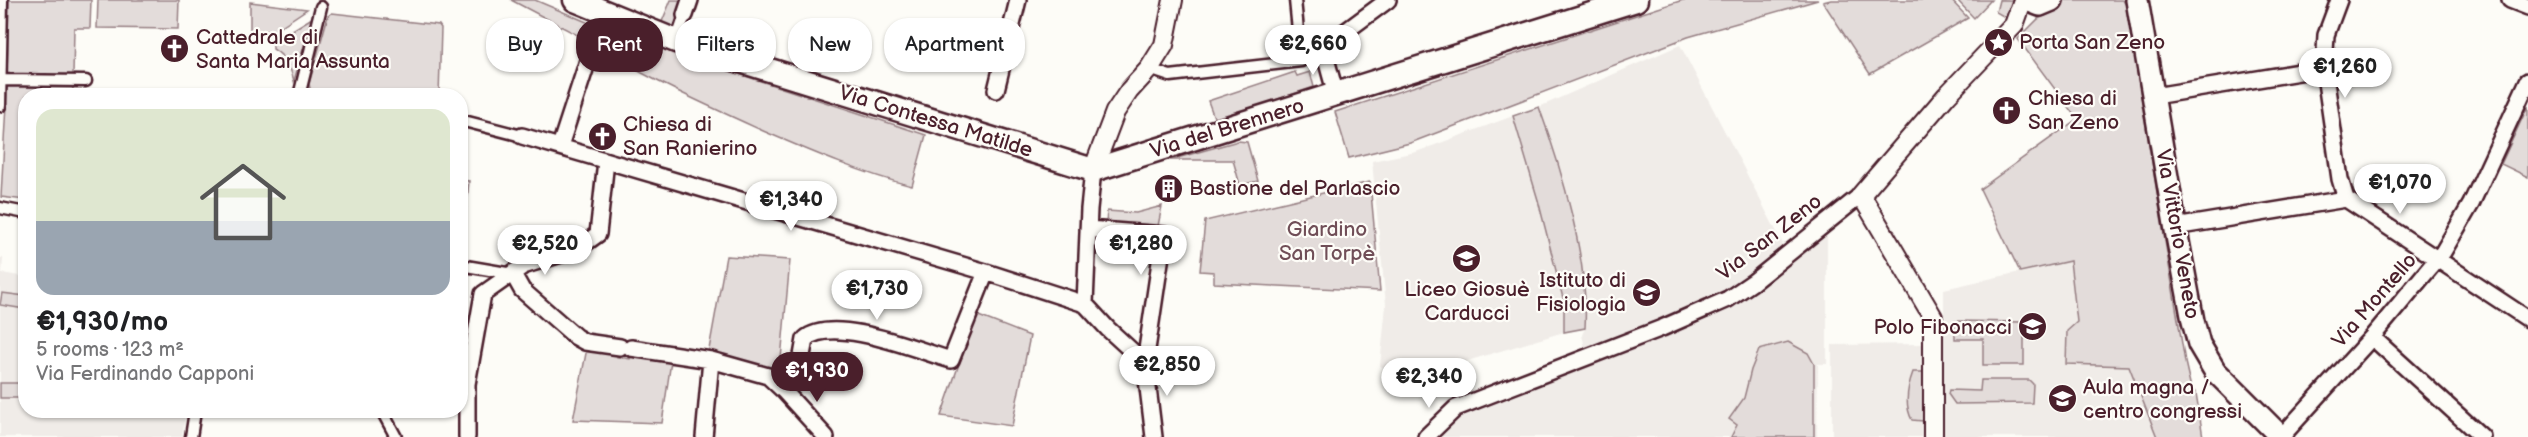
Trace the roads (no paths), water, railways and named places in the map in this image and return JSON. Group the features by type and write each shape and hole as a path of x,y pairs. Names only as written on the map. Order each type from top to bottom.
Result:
{"main road":[{"name":"Via Contessa Matilde","path":"575,0 675,41"},
{"name":"Via del Brennero","path":"1094,170 1636,0"},
{"name":"Via Vittorio Veneto","path":"2137,0 2175,226 2193,321 2203,352 2215,371 2281,437"},
{"name":"Via Contessa Matilde","path":"776,72 1094,170"}],"street":[{"path":"0,106 2,0"},
{"path":"684,18 690,0"},
{"path":"996,90 1018,0"},
{"path":"1085,304 1088,229 1094,170 1115,112 1129,91 1149,69 1164,45 1173,0"},
{"path":"1295,0 1301,60"},
{"path":"1149,69 1170,76 1301,60 1323,48 1388,0"},
{"path":"2339,0 2326,35 2324,68 2340,179 2346,199"},
{"path":"2510,0 2528,7"},
{"name":"Via San Zeno","path":"1426,437 1456,408 1662,328 1728,299 1753,282 1861,195 1947,95 2017,19 2037,1"},
{"path":"301,88 321,7"},
{"path":"560,146 592,45 607,14"},
{"path":"1323,48 1336,95"},
{"path":"2154,96 2324,68"},
{"path":"2,80 86,81"},
{"name":"Via Montello","path":"2281,437 2372,338 2438,259 2471,204 2528,81"},
{"path":"468,122 560,146 986,272 1085,304 1145,363"},
{"path":"468,378 483,294 523,266 560,256 593,239 598,234 606,161"},
{"path":"1861,195 1933,317 1933,437"},
{"path":"2175,226 2346,199 2528,318"},
{"path":"0,208 18,211"},
{"path":"1088,229 1164,235 1145,363 1154,437"},
{"path":"468,266 513,274"},
{"path":"784,391 798,378 805,339 822,331 852,333 877,338 951,360 986,272"},
{"path":"513,274 526,295 585,342 711,360 768,376 826,437"},
{"path":"2372,338 2482,437"},
{"path":"704,437 711,360"},
{"path":"191,437 194,418"},
{"path":"386,418 396,437"},
{"path":"466,418 468,437"}],"place":[{"name":"Porta San Zeno","path":"1998,42"},
{"name":"Cattedrale di Santa Maria Assunta","path":"175,49"},
{"name":"Chiesa di San Zeno","path":"2007,110"},
{"name":"Chiesa di San Ranierino","path":"602,136"},
{"name":"Bastione del Parlascio","path":"1168,188"},
{"name":"Liceo Giosuè Carducci","path":"1467,258"},
{"name":"Istituto di Fisiologia","path":"1647,292"},
{"name":"Polo Fibonacci","path":"2033,327"},
{"name":"Aula magna / centro congressi","path":"2062,399"}],"park label":[{"name":"Giardino San Torpè","path":"1327,241"}]}
